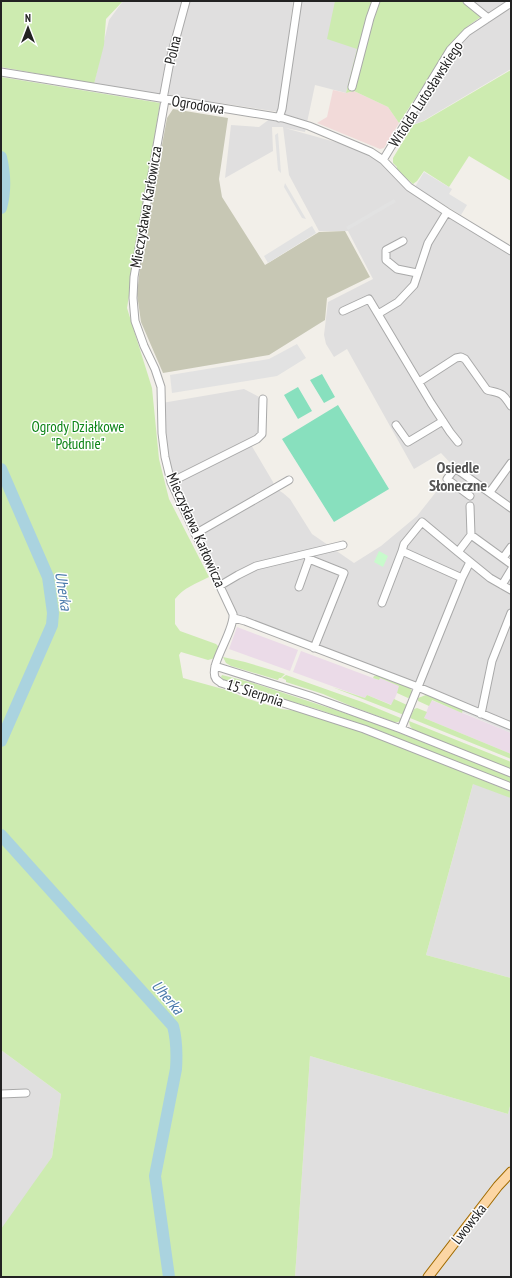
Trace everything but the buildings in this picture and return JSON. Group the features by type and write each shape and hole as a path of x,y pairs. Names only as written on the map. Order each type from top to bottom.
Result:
{"main road":[{"name":"Lwowska","path":"428,1277 498,1186 511,1172"}],"street":[{"name":"Polna","path":"164,99 171,56 186,1"},
{"path":"279,118 282,109 298,1"},
{"path":"352,87 370,18 376,1"},
{"path":"467,1 488,18"},
{"name":"Witolda Lutosławskiego","path":"383,160 450,50 467,32 511,3"},
{"name":"Ogrodowa","path":"1,72 279,118 316,129 372,152 383,160 409,187 511,251"},
{"name":"Mieczysława Karłowicza","path":"164,99 134,277 133,298 135,321 161,387 162,434 165,457 171,482 221,585 234,618"},
{"path":"378,314 398,302 414,285 428,243 447,212"},
{"path":"403,241 386,250 386,260 397,269 417,273"},
{"path":"344,311 369,299 443,421 458,442"},
{"path":"419,382 456,358 461,357 465,359 487,390 500,392 505,396 511,406"},
{"path":"171,482 257,439 262,434 263,399"},
{"path":"396,425 408,442 443,421"},
{"path":"490,492 511,463"},
{"path":"470,496 447,479 455,468 511,508"},
{"path":"195,534 289,480"},
{"path":"458,552 471,535 470,506"},
{"path":"382,603 404,544 422,522 490,578 511,590"},
{"path":"471,535 511,564"},
{"path":"221,585 256,566 308,557 343,545"},
{"path":"503,558 511,547"},
{"path":"402,551 462,578"},
{"path":"299,587 308,557"},
{"path":"308,557 344,573 314,648"},
{"path":"401,729 462,578 470,562"},
{"path":"502,585 511,570"},
{"path":"481,714 492,660 511,613"},
{"path":"215,666 233,624 234,618 314,648 372,674 418,687 511,726"},
{"path":"276,642 279,634"},
{"name":"15 Sierpnia","path":"511,773 401,729 310,696 215,666 216,679 221,683 364,729 511,787"},
{"path":"1,1094 26,1093"}],"shaded area":[{"path":"123,1 293,1 281,97 297,1 335,1 357,49 346,93 315,85 305,132 285,128 371,152 409,187 511,251 511,722 412,681 238,616 223,581 217,579 195,534 165,457 162,403 244,389 263,399 262,434 250,443 275,488 290,499 312,534 354,563 381,546 417,516 455,468 441,453 414,469 347,349 334,357 326,344 324,335 328,302 373,279 348,231 319,231 289,175 283,127 272,127 273,151 225,178 231,125 259,127 279,112 169,95 163,99 93,88 109,20"},
{"path":"462,1 511,1 511,69 423,121 412,125 407,121 450,50 491,16"},
{"path":"333,90 346,93 354,91 388,107 399,123 384,148 380,149 317,123 327,117"},
{"path":"173,109 228,118 219,179 222,197 265,265 319,232 345,231 370,277 327,298 325,320 269,355 163,373 141,322 137,294 141,259 167,118"},
{"path":"278,133 281,173 278,170 275,135"},
{"path":"424,172 452,189 449,194 467,205 461,215 415,187"},
{"path":"285,183 306,219 302,218 284,187"},
{"path":"394,199 396,202 348,230 346,227"},
{"path":"312,226 316,233 268,263 264,256"},
{"path":"297,344 306,358 277,376 172,393 170,375 269,359"},
{"path":"237,627 298,650 290,671 229,649"},
{"path":"301,651 373,678 379,680 380,678 400,686 392,705 367,695 365,698 293,672"},
{"path":"431,700 511,733 511,754 424,718"},
{"path":"464,709 511,728 511,733 462,712"},
{"path":"475,777 511,792 511,978 426,955"},
{"path":"1,1050 61,1094 52,1157 1,1233"},
{"path":"310,1056 508,1114 511,1102 511,1277 295,1277"}],"green space":[{"path":"1,1 123,1 106,19 104,45 94,84 1,67"},
{"path":"335,1 462,1 482,16 468,26 453,41 399,123 388,107 354,91 346,93 357,49 327,39"},
{"path":"511,70 511,181 469,156 449,187 424,171 413,184 396,169 397,167 393,163 393,158 413,125 424,121"},
{"name":"Ogrody Działkowe \"Południe\"","path":"1,77 160,103 127,308 152,388 159,459 169,499 209,577 186,589 175,599 175,624 180,631 216,644 219,647 215,658 208,660 181,652 179,655 183,678 230,691 245,698 281,709 298,711 341,724 388,741 511,792 511,798 473,784 426,955 511,978 511,1102 508,1114 310,1056 295,1277 1,1277 1,1229 52,1157 61,1094 1,1050","holes":["52,621 47,638 8,724"]},
{"path":"322,374 335,397 324,403 310,380"},
{"path":"298,387 312,411 298,419 284,395"},
{"path":"338,405 389,489 334,522 282,439"},
{"path":"379,551 388,556 383,567 374,562"},
{"path":"223,657 285,674 278,680 231,666 226,663"},
{"path":"222,675 250,682 372,722 511,777 511,784 375,729 317,709 228,683 221,677"},
{"path":"286,675 362,702 403,719 398,722 394,722 323,694 286,682 286,680 282,678"},
{"path":"379,675 409,687 412,691 411,697 408,698 397,693 399,686 380,678 379,680 373,678 374,676"},
{"path":"332,687 365,698 367,695 391,705 394,699 407,705 404,715"},
{"path":"426,695 464,709 462,713 432,700 429,706 418,701 418,698"},
{"path":"417,708 427,712 424,718 511,754 511,759 410,718 414,709"},
{"path":"409,721 511,762 511,770 414,731 410,726"}],"waterway":[{"name":"Uherka","path":"1,157 4,182 4,195 1,208"},
{"name":"Uherka","path":"1,469 48,577 53,613 52,625 1,741"},
{"name":"Uherka","path":"1,835 173,1026 177,1058 176,1069 155,1176 169,1277"}],"district":[{"name":"Osiedle Słoneczne","path":"458,476"}]}
